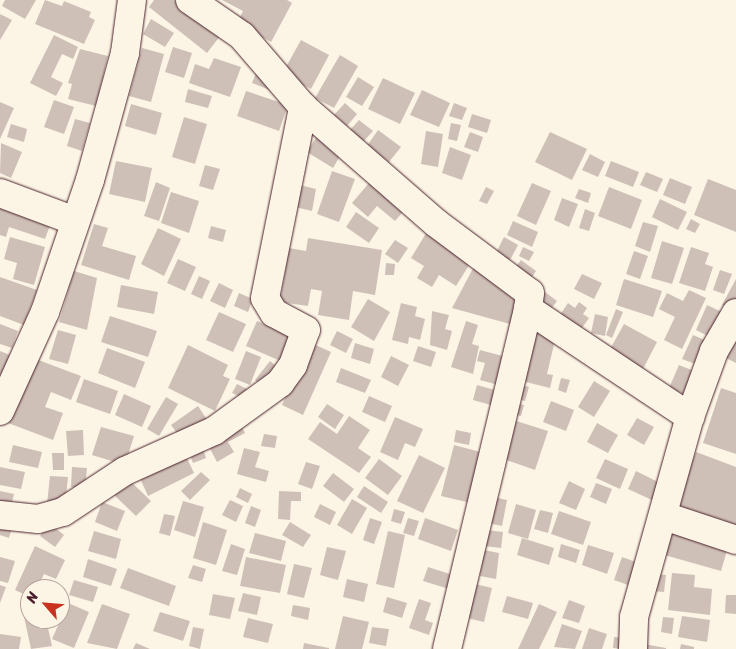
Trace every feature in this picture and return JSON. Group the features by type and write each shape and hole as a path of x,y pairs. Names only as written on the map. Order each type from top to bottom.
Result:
{"street":[{"path":"0,411 45,312 75,222 125,53 132,0"},
{"path":"190,0 242,36 303,107 436,223 530,293 528,309 447,649"},
{"path":"0,515 38,519 62,512 125,471 214,431 280,383 306,330 274,313 265,298 303,107"},
{"path":"0,193 75,222"},
{"path":"528,309 690,417"},
{"path":"633,649 634,617 664,516 690,417 714,351 736,313"},
{"path":"664,516 736,540"}],"building":[{"path":"5,0 36,0 25,19 2,6"},
{"path":"45,0 62,6 64,1 91,12 89,17 95,20 84,44 35,24"},
{"path":"154,0 174,0 220,36 207,53 149,7"},
{"path":"222,0 287,0 292,3 271,42 237,23 243,11"},
{"path":"0,14 12,20 0,40"},
{"path":"151,19 174,33 165,47 143,34"},
{"path":"54,35 78,47 73,59 62,54 51,77 63,83 56,96 30,83"},
{"path":"301,40 329,55 311,89 282,74"},
{"path":"173,47 192,53 184,78 165,72"},
{"path":"142,48 164,54 151,102 129,96"},
{"path":"80,49 108,56 96,106 68,99 72,84 68,83"},
{"path":"340,55 358,66 334,108 315,98"},
{"path":"214,58 241,67 230,97 189,83 195,64 209,69"},
{"path":"256,73 274,80 270,90 252,83"},
{"path":"358,77 374,87 362,106 346,97"},
{"path":"383,78 415,93 400,124 368,109"},
{"path":"188,89 212,96 208,108 185,102"},
{"path":"422,90 450,103 439,127 410,115"},
{"path":"246,91 288,105 279,131 237,116"},
{"path":"54,100 74,107 64,134 44,127"},
{"path":"0,102 14,108 0,139"},
{"path":"345,103 357,114 347,126 334,115"},
{"path":"454,103 467,108 462,120 449,116"},
{"path":"131,104 162,113 156,135 125,126"},
{"path":"472,114 491,120 487,133 468,127"},
{"path":"184,117 207,124 195,164 172,157"},
{"path":"75,119 90,123 82,151 67,146"},
{"path":"359,120 373,131 363,142 350,130"},
{"path":"451,123 461,125 457,141 448,139"},
{"path":"11,124 27,129 24,142 7,137"},
{"path":"378,130 401,147 389,162 367,146"},
{"path":"426,131 443,134 438,167 421,164"},
{"path":"470,132 483,137 478,152 464,147"},
{"path":"550,132 587,149 572,180 535,162"},
{"path":"317,136 343,151 333,168 307,152"},
{"path":"1,143 22,152 11,178 0,173"},
{"path":"450,147 471,155 462,180 442,173"},
{"path":"590,154 605,162 598,177 582,170"},
{"path":"116,161 152,168 145,202 109,194"},
{"path":"611,161 639,172 633,187 605,176"},
{"path":"205,165 220,169 213,190 199,186"},
{"path":"332,171 355,179 339,222 317,214"},
{"path":"646,172 663,179 657,192 640,185"},
{"path":"374,177 408,206 395,221 377,206 368,217 352,203"},
{"path":"670,178 692,187 685,204 663,195"},
{"path":"708,179 736,190 736,232 694,215"},
{"path":"156,182 170,188 159,221 144,216"},
{"path":"532,183 551,191 536,225 517,216"},
{"path":"300,185 316,189 312,211 295,207"},
{"path":"486,187 494,191 487,204 479,201"},
{"path":"609,187 642,200 631,229 598,216"},
{"path":"579,189 591,193 588,203 575,198"},
{"path":"171,192 199,201 189,233 161,223"},
{"path":"562,198 578,204 569,227 554,220"},
{"path":"660,199 687,212 678,230 652,217"},
{"path":"0,202 52,220 45,239 9,227 6,237 0,235"},
{"path":"585,209 595,213 589,231 579,228"},
{"path":"356,212 379,228 369,243 346,227"},
{"path":"691,219 700,224 695,233 686,229"},
{"path":"513,221 538,232 532,247 507,235"},
{"path":"643,222 658,226 650,252 635,246"},
{"path":"94,224 108,228 102,246 136,256 129,280 81,265"},
{"path":"211,226 226,230 223,242 208,238"},
{"path":"158,228 181,239 164,276 141,264"},
{"path":"428,230 473,259 456,286 439,275 432,287 417,278 424,266 411,258"},
{"path":"10,237 45,247 34,285 13,279 17,263 4,259"},
{"path":"504,237 518,245 510,260 496,253"},
{"path":"308,238 382,250 375,295 353,291 349,320 318,315 322,291 311,289 308,306 280,302 289,248 306,251"},
{"path":"395,240 408,248 398,263 385,254"},
{"path":"662,241 684,248 672,284 651,278"},
{"path":"523,247 534,252 529,261 519,256"},
{"path":"691,247 709,253 705,264 713,267 705,291 679,283"},
{"path":"634,251 648,256 640,279 626,274"},
{"path":"178,259 196,267 185,291 167,283"},
{"path":"521,260 536,271 530,280 514,269"},
{"path":"477,261 524,298 514,325 452,308"},
{"path":"386,263 395,264 394,275 385,275"},
{"path":"720,270 732,274 724,294 713,290"},
{"path":"74,271 97,278 87,330 59,322"},
{"path":"582,274 602,283 594,299 574,289"},
{"path":"199,276 210,281 202,299 191,294"},
{"path":"0,277 37,290 24,325 0,316"},
{"path":"624,279 662,291 653,317 616,305"},
{"path":"736,279 736,303 732,310 722,305"},
{"path":"219,283 233,290 225,308 210,301"},
{"path":"121,285 158,292 154,314 117,307"},
{"path":"689,290 706,298 682,349 664,340 675,317 659,309 667,293 683,301"},
{"path":"545,292 557,301 548,313 536,304"},
{"path":"239,293 253,299 248,312 234,306"},
{"path":"368,299 390,312 374,341 351,327"},
{"path":"579,302 587,308 583,314 589,318 577,335 556,321 568,303 575,308"},
{"path":"401,303 417,307 415,316 425,319 420,340 409,337 408,344 392,340"},
{"path":"707,305 726,314 714,339 696,330"},
{"path":"616,309 623,312 612,338 606,335"},
{"path":"432,311 449,315 445,329 452,331 447,350 430,345"},
{"path":"219,312 246,324 233,352 206,340"},
{"path":"595,314 608,317 605,336 591,333"},
{"path":"110,316 157,331 148,357 101,342"},
{"path":"257,321 296,338 285,363 246,346"},
{"path":"466,321 478,325 472,344 479,346 473,374 451,367"},
{"path":"0,324 18,331 12,348 0,344"},
{"path":"624,324 657,342 643,369 609,351"},
{"path":"736,328 736,363 722,356"},
{"path":"58,330 76,335 68,364 49,359"},
{"path":"531,330 556,336 547,374 553,375 550,388 518,380"},
{"path":"337,331 353,339 346,353 330,345"},
{"path":"693,335 709,342 698,365 682,359"},
{"path":"309,342 331,352 303,415 282,405"},
{"path":"355,343 374,349 370,364 351,358"},
{"path":"188,345 228,365 223,376 230,379 215,411 168,388"},
{"path":"418,346 436,352 431,367 413,361"},
{"path":"107,348 145,362 135,388 98,373"},
{"path":"480,350 510,358 502,386 480,380 485,363 477,361"},
{"path":"0,351 10,355 0,378"},
{"path":"246,351 261,357 250,385 235,379"},
{"path":"391,356 409,365 398,386 381,377"},
{"path":"33,358 81,376 71,400 51,392 45,407 63,413 53,440 8,423"},
{"path":"270,361 277,367 263,386 255,380"},
{"path":"679,365 694,371 684,394 669,388"},
{"path":"341,368 371,380 365,393 336,382"},
{"path":"561,378 570,380 566,393 558,390"},
{"path":"84,379 118,391 110,414 76,402"},
{"path":"594,381 610,391 594,417 578,407"},
{"path":"237,384 251,391 247,400 232,393"},
{"path":"517,384 529,387 525,401 514,398"},
{"path":"477,385 502,392 498,407 473,400"},
{"path":"721,388 736,393 736,454 703,443"},
{"path":"124,394 151,406 142,427 115,415"},
{"path":"369,396 392,406 385,422 362,412"},
{"path":"166,397 178,404 159,436 147,429"},
{"path":"551,401 574,410 566,431 543,422"},
{"path":"515,403 524,405 521,416 512,414"},
{"path":"327,404 344,415 335,429 318,417"},
{"path":"198,406 208,421 182,440 171,425"},
{"path":"349,416 370,430 358,448 371,457 359,473 308,439 320,422 337,434"},
{"path":"395,417 423,429 415,447 405,443 398,460 380,452"},
{"path":"637,418 654,427 644,445 627,435"},
{"path":"510,419 548,431 535,470 498,457"},
{"path":"597,423 618,435 608,453 587,442"},
{"path":"240,424 245,433 228,442 234,452 217,462 207,443"},
{"path":"101,427 134,436 125,465 92,455"},
{"path":"83,430 84,455 68,456 66,431"},
{"path":"456,430 471,433 469,445 454,442"},
{"path":"264,434 277,436 275,448 261,446"},
{"path":"13,445 42,452 38,468 9,462"},
{"path":"202,445 206,458 193,463 188,450"},
{"path":"454,445 488,454 475,504 441,496"},
{"path":"244,448 260,452 255,467 269,471 266,482 237,474"},
{"path":"184,452 194,473 148,496 138,474"},
{"path":"696,452 736,467 736,532 674,510"},
{"path":"52,453 64,453 64,470 53,470"},
{"path":"419,455 445,468 423,513 397,501"},
{"path":"379,459 402,476 388,495 365,478"},
{"path":"605,459 628,469 620,489 596,478"},
{"path":"306,462 320,466 312,489 298,484"},
{"path":"0,467 25,472 21,489 0,485"},
{"path":"72,467 87,468 85,489 71,487"},
{"path":"636,471 660,483 652,500 628,489"},
{"path":"201,472 210,480 190,500 181,491"},
{"path":"333,473 354,489 344,502 323,486"},
{"path":"50,476 68,477 65,506 47,504"},
{"path":"128,479 151,501 136,516 113,494"},
{"path":"569,481 585,489 576,510 559,503"},
{"path":"596,483 612,489 606,504 590,497"},
{"path":"364,486 388,502 381,513 357,497"},
{"path":"240,488 252,494 248,503 236,497"},
{"path":"0,491 14,494 10,511 0,508"},
{"path":"279,491 301,492 301,501 291,501 290,520 278,519"},
{"path":"493,497 507,500 502,526 488,523"},
{"path":"352,499 367,508 352,534 337,525"},
{"path":"230,500 243,506 236,522 222,515"},
{"path":"183,501 204,507 195,537 174,530"},
{"path":"102,502 125,511 117,531 95,522"},
{"path":"320,504 336,512 330,525 314,517"},
{"path":"516,504 536,510 528,539 508,533"},
{"path":"251,506 261,510 255,527 245,523"},
{"path":"394,509 405,512 401,524 391,521"},
{"path":"540,510 553,513 548,533 534,529"},
{"path":"559,511 591,522 583,545 551,534"},
{"path":"164,514 175,516 170,536 159,533"},
{"path":"370,518 382,522 374,544 363,540"},
{"path":"408,518 419,521 414,536 403,533"},
{"path":"425,518 458,530 451,551 418,539"},
{"path":"203,522 227,530 216,565 193,558"},
{"path":"290,522 311,535 303,547 282,535"},
{"path":"49,523 64,535 55,547 40,536"},
{"path":"0,524 12,528 9,538 0,535"},
{"path":"486,530 503,532 501,548 484,546"},
{"path":"668,530 728,547 721,571 661,554"},
{"path":"94,531 121,539 116,559 88,551"},
{"path":"388,531 405,535 394,588 376,584"},
{"path":"255,533 286,541 281,561 249,553"},
{"path":"522,538 554,548 549,565 517,555"},
{"path":"231,544 245,549 237,575 222,571"},
{"path":"561,544 580,550 576,563 558,557"},
{"path":"588,545 614,553 607,574 582,565"},
{"path":"35,546 65,560 56,579 44,574 42,579 20,579"},
{"path":"327,547 346,551 338,580 320,575"},
{"path":"484,550 499,553 496,579 480,576"},
{"path":"0,557 15,561 8,583 0,581"},
{"path":"246,557 286,565 280,593 240,586"},
{"path":"622,557 636,562 628,585 614,580"},
{"path":"88,559 117,569 111,586 83,577"},
{"path":"294,564 312,568 304,598 287,594"},
{"path":"193,565 206,569 202,582 188,578"},
{"path":"428,567 453,575 449,589 423,581"},
{"path":"128,568 176,586 169,606 120,588"},
{"path":"672,573 695,575 694,587 712,589 710,615 668,610"},
{"path":"654,574 666,575 664,592 652,591"},
{"path":"20,579 20,592 15,590"},
{"path":"347,579 368,584 364,602 343,597"},
{"path":"74,580 98,587 93,602 70,595"},
{"path":"475,584 492,588 484,622 467,618"},
{"path":"0,585 6,587 0,603"},
{"path":"243,593 261,597 257,615 238,611"},
{"path":"213,594 235,598 230,619 209,615"},
{"path":"726,595 736,595 736,614 725,613"},
{"path":"507,596 533,603 528,619 502,612"},
{"path":"387,597 407,603 402,618 383,612"},
{"path":"419,599 431,603 425,620 433,623 429,635 409,628"},
{"path":"569,600 585,606 579,623 562,618"},
{"path":"70,604 89,612 74,648 52,639 56,629 70,629"},
{"path":"102,604 130,614 117,649 87,643"},
{"path":"539,604 557,612 539,649 518,649"},
{"path":"293,605 310,608 308,620 291,616"},
{"path":"160,612 190,621 183,641 153,631"},
{"path":"343,616 369,622 362,649 335,649"},
{"path":"682,616 710,620 707,642 678,637"},
{"path":"663,617 674,618 672,634 661,632"},
{"path":"248,618 273,624 268,643 243,637"},
{"path":"562,624 582,631 575,649 554,647"},
{"path":"193,627 204,629 200,649 189,646"},
{"path":"372,627 389,629 386,646 369,643"},
{"path":"589,628 607,634 602,649 582,649"},
{"path":"27,629 48,629 52,646 31,649"},
{"path":"0,634 21,637 19,649 0,649"},
{"path":"614,637 626,638 622,649 613,648"},
{"path":"136,643 150,649 133,649"},
{"path":"304,643 329,648 329,649 303,649"},
{"path":"644,644 666,648 666,649 643,649"},
{"path":"681,644 694,647 694,649 680,649"}]}
